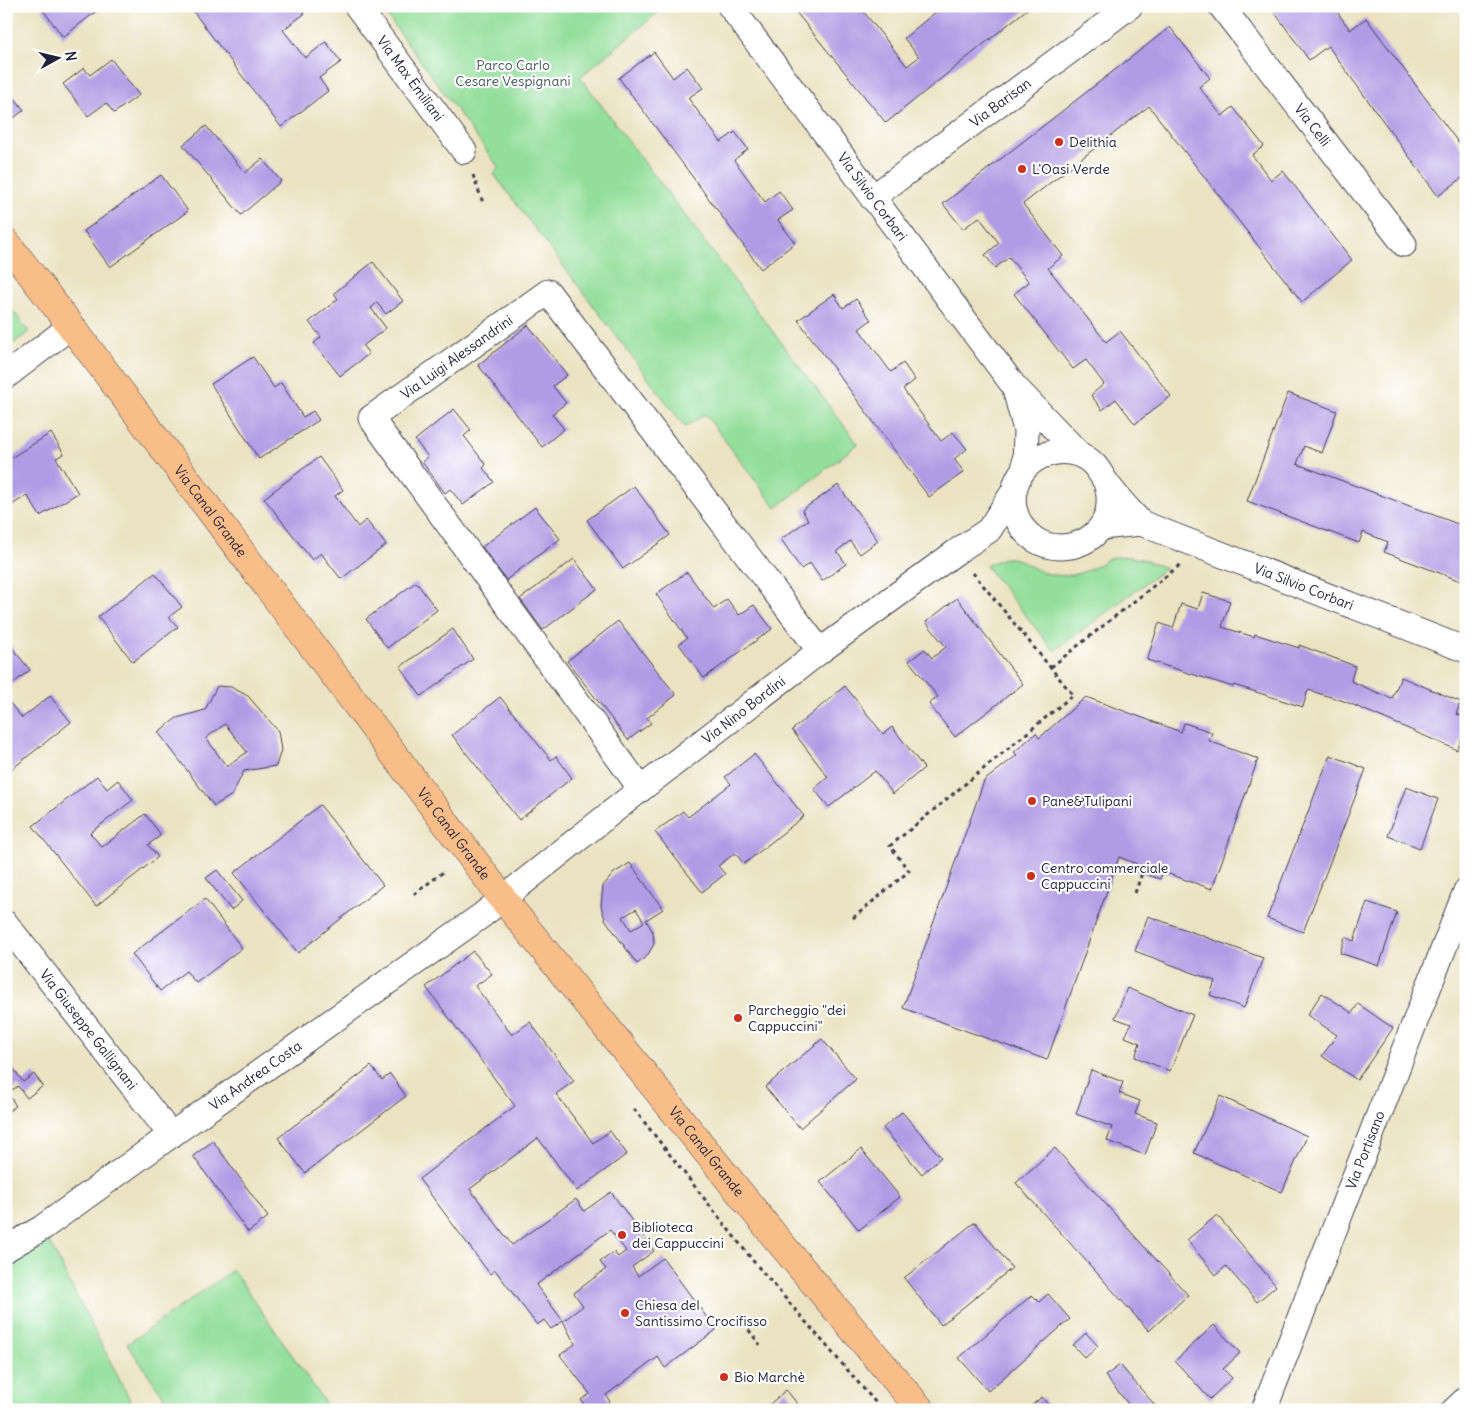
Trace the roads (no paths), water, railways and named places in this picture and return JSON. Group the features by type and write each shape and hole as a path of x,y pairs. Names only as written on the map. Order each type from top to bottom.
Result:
{"main road":[{"name":"Via Canal Grande","path":"6,242 503,899 777,1239 921,1410"}],"street":[{"name":"Via Max Emiliani","path":"357,6 464,151"},
{"name":"Via Silvio Corbari","path":"730,6 1014,386 1079,454 1100,470 1106,482 1110,498 1108,513 1101,527"},
{"name":"Via Barisan","path":"872,198 1130,6"},
{"name":"Via Celli","path":"1221,6 1404,244"},
{"name":"Via Luigi Alessandrini","path":"641,789 371,418 548,292 820,651"},
{"path":"6,376 71,326"},
{"name":"Via Silvio Corbari","path":"1014,386 1026,430 1025,468 1018,479 1014,491"},
{"path":"1025,468 1036,458 1050,453 1064,451 1079,454"},
{"name":"Via Silvio Corbari","path":"1106,482 1141,523"},
{"path":"1014,491 1013,505 1024,531 1036,540 1049,546 1064,548 1078,545 1091,538 1101,527"},
{"name":"Via Nino Bordini","path":"503,899 641,789 820,651 989,530 1014,491"},
{"name":"Via Silvio Corbari","path":"1101,527 1141,523 1204,546 1466,650"},
{"path":"989,530 1024,531"},
{"name":"Via Portisano","path":"1264,1410 1466,891"},
{"name":"Via Andrea Costa","path":"6,1249 42,1228 503,899"},
{"name":"Via Giuseppe Gallignani","path":"6,924 171,1135"}],"lane":[{"path":"1445,1410 1466,1390"}],"place":[{"name":"Delithia","path":"1059,142"},
{"name":"L'Oasi Verde","path":"1022,169"},
{"name":"Pane&Tulipani","path":"1032,801"},
{"name":"Centro commerciale Cappuccini","path":"1031,876"},
{"name":"Parcheggio \"dei Cappuccini\"","path":"738,1018"},
{"name":"Biblioteca dei Cappuccini","path":"622,1235"},
{"name":"Chiesa del Santissimo Crocifisso","path":"625,1313"},
{"name":"Bio Marchè","path":"724,1377"}],"park label":[{"name":"Parco Carlo Cesare Vespignani","path":"513,74"}]}
